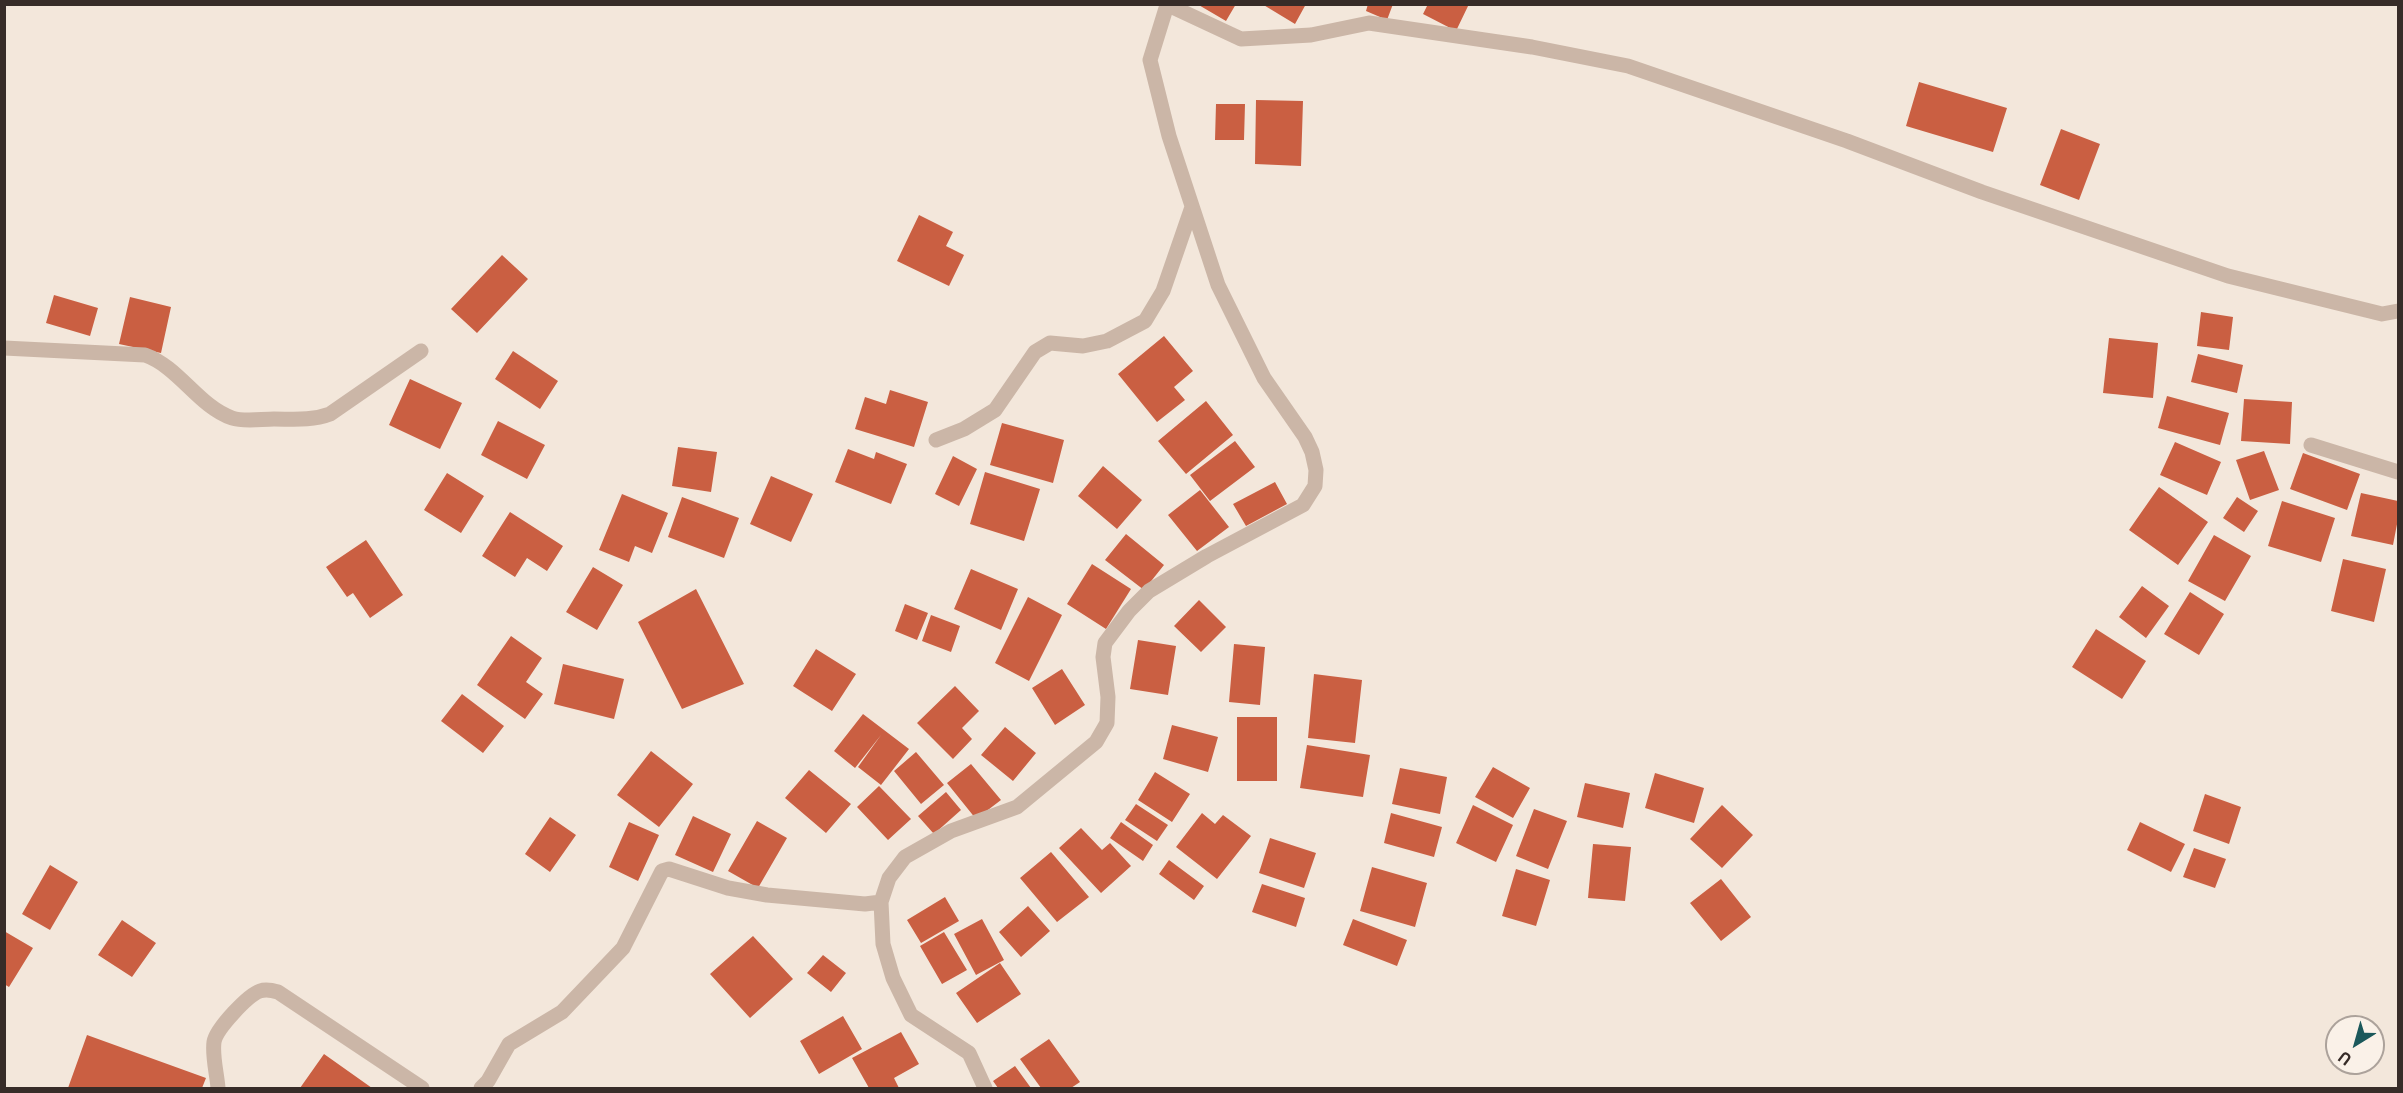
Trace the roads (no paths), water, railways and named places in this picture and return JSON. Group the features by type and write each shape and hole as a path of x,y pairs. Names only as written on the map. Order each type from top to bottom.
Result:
{"street":[{"path":"985,1089 969,1053 910,1015 892,978 884,944 881,902 889,878 905,857 951,831 1017,807 1096,742 1107,723 1108,698 1103,657 1105,643 1129,611 1149,591 1207,556 1303,505 1315,486 1316,470 1312,452 1305,437 1264,378 1218,285 1169,136 1150,60 1167,5 1241,39 1311,35 1369,23 1532,47 1628,66 1847,141 1982,192 2228,276 2382,314 2398,311"},
{"path":"936,440 964,429 995,410 1035,352 1050,343 1083,346 1107,341 1145,321 1162,291 1192,207"},
{"path":"4,348 145,355 161,363 219,412 235,419 316,419 330,414 421,351"},
{"path":"2311,445 2398,472"},
{"path":"481,1089 509,1044 562,1012 623,948 663,871 669,869 728,888 767,895 865,904 881,902"},
{"path":"218,1089 214,1041 219,1030 250,996 261,990 278,992 422,1089"}]}
